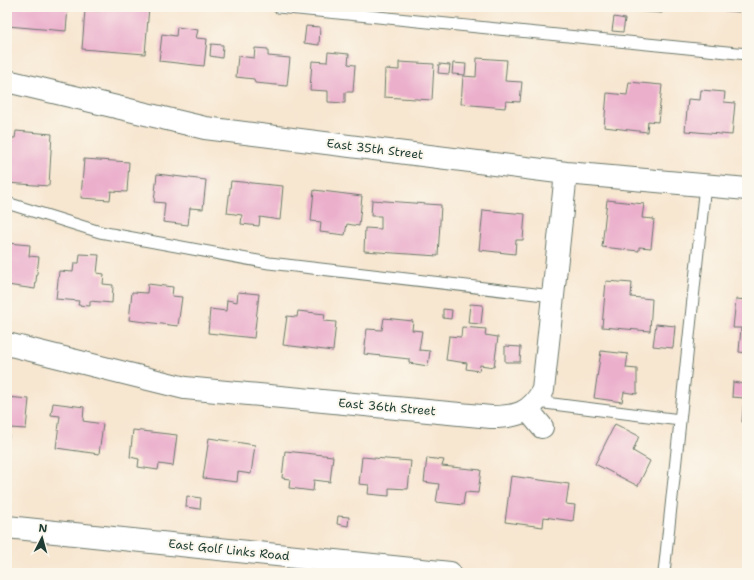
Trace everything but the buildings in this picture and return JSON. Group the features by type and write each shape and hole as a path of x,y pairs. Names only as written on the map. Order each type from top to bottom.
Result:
{"street":[{"name":"East 35th Street","path":"7,81 205,128 566,173 747,189"},
{"path":"542,427 533,405 543,390 566,173"},
{"name":"East 36th Street","path":"7,344 185,388 491,417 511,417 533,405"},
{"name":"East Golf Links Road","path":"7,527 450,573"}],"lane":[{"path":"278,7 747,54"},
{"path":"664,573 705,185"},
{"path":"7,203 100,232 269,263 553,296"},
{"path":"533,405 551,404 680,420"}]}
